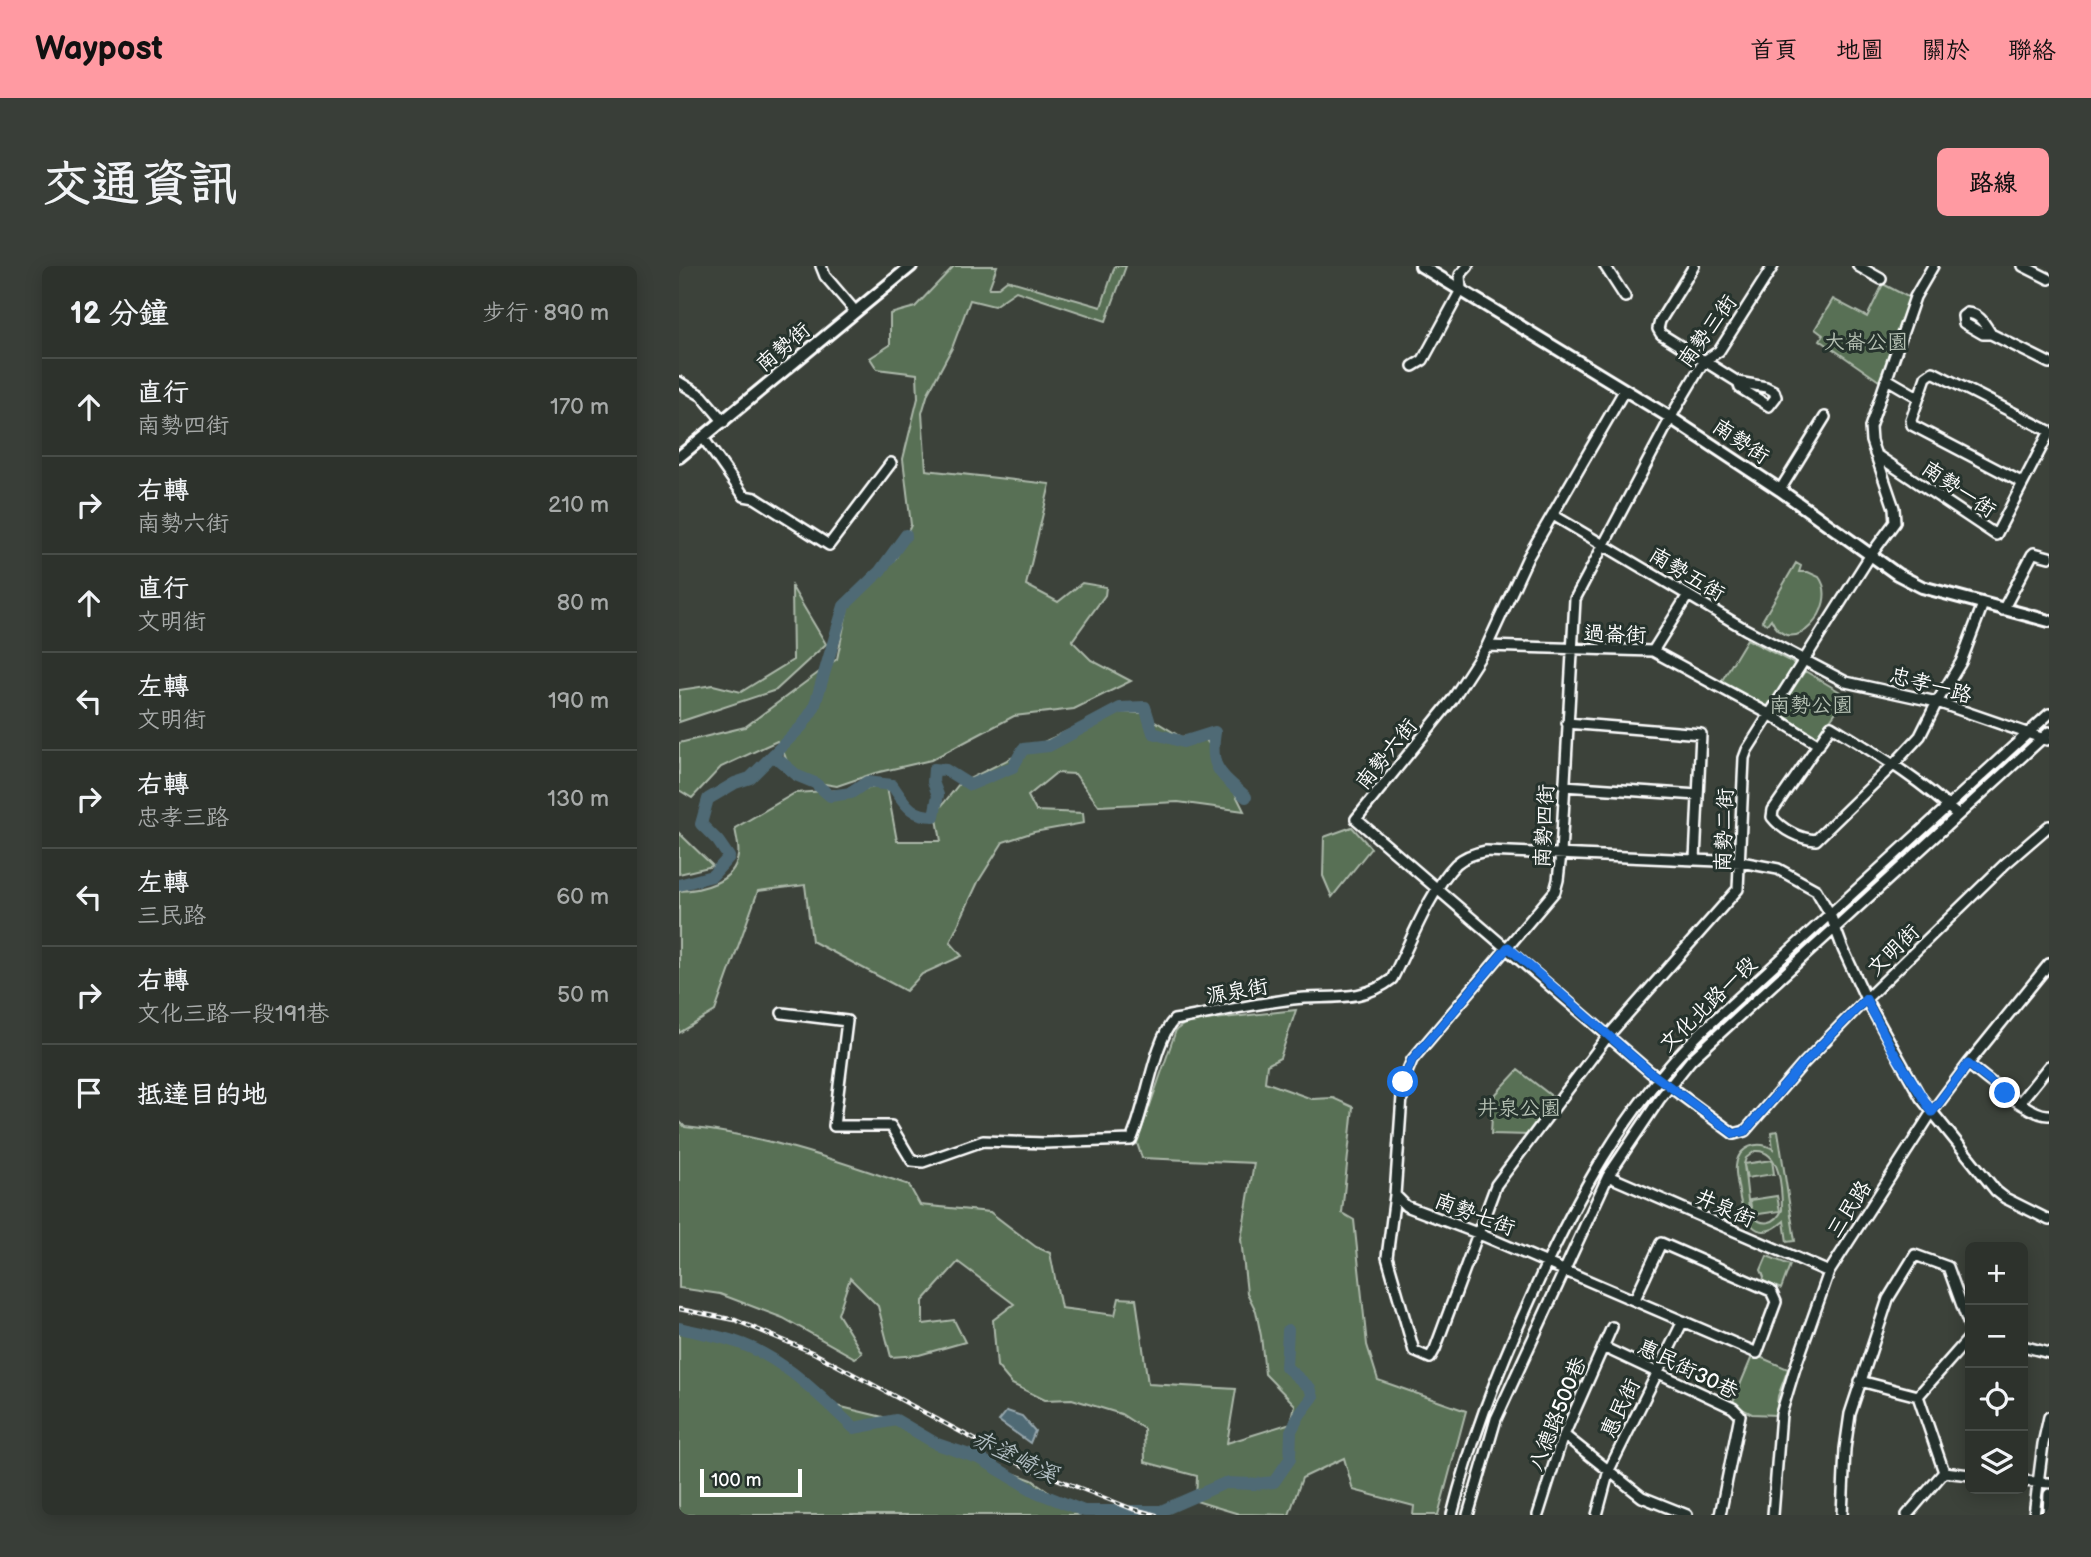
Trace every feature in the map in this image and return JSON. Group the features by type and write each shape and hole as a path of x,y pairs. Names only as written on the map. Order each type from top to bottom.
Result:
{"main road":[{"name":"南勢街","path":"679,457 911,266"},
{"name":"南勢街","path":"1421,266 1671,418 1780,490 1897,574 1922,587 2049,621"}],"street":[{"path":"821,266 825,276 855,311"},
{"path":"1413,366 1423,360 1461,290 1460,275 1468,266"},
{"path":"1605,266 1625,297"},
{"path":"1694,266 1660,321 1658,329 1661,334 1738,382"},
{"name":"南勢三街","path":"1671,418 1704,361 1719,351 1773,266"},
{"path":"1858,266 1881,279"},
{"name":"南勢二街","path":"1430,1358 1496,1185 1608,1036 1738,890 1744,758 1870,556 1895,522 1894,508 1871,441 1870,427 1915,297 1933,266"},
{"path":"2023,266 2049,279"},
{"path":"1991,334 2049,363"},
{"path":"2023,483 1916,428 1911,420 1926,377 1933,372 2049,432"},
{"path":"1887,379 1918,397"},
{"path":"679,382 702,396 724,422"},
{"name":"南勢六街","path":"1624,391 1523,567 1486,646 1452,700 1356,819 1669,1087"},
{"path":"1780,490 1825,417"},
{"name":"南勢四街","path":"1430,1358 1414,1350 1387,1257 1395,1195 1403,1082 1412,1060 1555,891 1561,854 1575,599 1582,581 1605,544 1671,418"},
{"name":"南勢一街","path":"1875,454 1996,535 2049,432"},
{"path":"704,439 744,496 755,498 829,545 891,463"},
{"name":"南勢五街","path":"1552,514 1805,662"},
{"path":"2003,610 2032,555 2034,553 2049,557"},
{"path":"1653,651 1688,595"},
{"path":"1957,815 1893,765 1831,726 1773,810 1772,817 1803,839 1816,840 1893,765 1920,736 1961,662 1983,604"},
{"name":"過崙街","path":"1486,646 1653,651 1769,714 1819,745"},
{"name":"忠孝一路","path":"1805,662 1846,682 1937,702 2047,737"},
{"name":"文化北路一段","path":"1452,1515 1466,1458 1482,1413 1547,1262 1596,1169 1637,1105 1701,1032 2049,714"},
{"path":"1567,723 1701,734 1695,860"},
{"name":"文化北路一段","path":"1468,1515 1496,1419 1608,1176 1669,1087 1691,1060 1957,815 2047,737"},
{"path":"1564,786 1698,795"},
{"name":"文明街","path":"1669,1087 1728,1131 1740,1134 1866,999 2005,864 2049,826"},
{"name":"源泉街","path":"782,1013 847,1021 834,1126 891,1126 912,1161 923,1162 983,1141 1045,1143 1131,1139 1164,1034 1174,1020 1295,999 1318,1000 1366,995 1381,989 1392,979 1437,890 1457,864 1470,854 1486,851 1741,862 1778,869 1816,890 1830,914 1866,999 1893,1051 1932,1112 1996,1191 2049,1220"},
{"name":"三民路","path":"1773,1515 1781,1414 1829,1272 1932,1112 2049,964"},
{"path":"1968,1064 2020,1102 2043,1116 2049,1115"},
{"path":"2020,1102 2049,1066"},
{"name":"井泉街","path":"1608,1176 1829,1272"},
{"name":"南勢七街","path":"1395,1195 1406,1206 1565,1269 1757,1353 1775,1307 1772,1291 1661,1243 1635,1299"},
{"path":"1842,1515 1845,1449 1850,1414 1888,1299 1915,1255 1948,1267 1965,1314"},
{"name":"惠民街","path":"1597,1515 1609,1470 1683,1321"},
{"name":"八德路500巷","path":"1538,1515 1564,1434 1612,1327"},
{"path":"1918,1396 1965,1343"},
{"name":"惠民街30巷","path":"1603,1346 1733,1408 1740,1415 1720,1515"},
{"path":"2028,1347 2049,1353"},
{"path":"1860,1381 1918,1396"},
{"path":"1918,1396 1944,1472"},
{"path":"2034,1515 2049,1417"},
{"path":"1564,1434 1642,1497 1687,1515"},
{"path":"1944,1472 1965,1474"},
{"path":"1907,1515 1944,1472"},
{"path":"2028,1482 2049,1483"},
{"path":"2048,1515 2049,1494"}],"green space":[{"path":"954,266 997,266 989,288 997,288 1007,280 1101,307 1115,266 1126,266 1106,321 1016,291 994,306 970,300 952,348 928,393 922,413 926,470 1050,484 1026,585 1058,602 1082,583 1106,587 1105,595 1072,641 1091,660 1131,681 1074,709 1014,716 931,760 875,773 837,786 794,779 777,741 721,767 692,798 679,790 679,743 745,727 837,659 848,607 896,558 911,525 903,459 918,398 917,374 877,369 870,358 890,345 890,314 915,307"},
{"name":"大崙公園","path":"1883,284 1910,298 1879,381 1820,340 1823,335 1815,329 1833,299 1867,317"},
{"path":"1796,563 1801,566 1799,572 1808,572 1819,577 1824,589 1824,602 1811,626 1790,636 1780,631 1771,619 1767,624 1762,621"},
{"path":"792,587 826,644 776,690 679,722 679,690 713,685 741,692 793,660"},
{"path":"1747,639 1795,664 1768,707 1721,682"},
{"name":"南勢公園","path":"1805,671 1847,696 1816,740 1776,714"},
{"path":"1109,712 1142,713 1181,737 1202,734 1215,753 1244,811 1178,802 1099,806 1075,774 1056,773 1028,796 1036,811 1083,813 1084,823 1034,832 1003,842 978,882 950,942 962,956 922,974 906,991 812,941 805,885 758,891 715,1011 679,1033 679,891 706,887 730,873 738,853 735,828 795,793 887,787 897,841 941,841 936,813 959,784"},
{"path":"1352,827 1371,848 1332,897 1323,876 1324,837"},
{"path":"679,833 713,866 679,874"},
{"path":"1296,1010 1280,1058 1267,1065 1265,1082 1312,1099 1333,1098 1353,1107 1342,1213 1354,1220 1367,1345 1378,1380 1466,1411 1438,1515 1413,1515 1414,1506 1353,1490 1344,1458 1302,1478 1289,1515 1239,1514 1196,1501 1197,1476 1145,1462 1144,1429 1121,1414 1072,1399 1045,1400 1012,1384 997,1366 993,1320 1014,1304 958,1262 923,1301 923,1324 954,1320 965,1342 919,1355 891,1357 878,1306 850,1278 838,1314 862,1353 855,1358 783,1318 720,1294 679,1288 679,1121 685,1127 743,1136 799,1149 909,1185 920,1205 990,1212 1036,1247 1050,1253 1061,1308 1115,1315 1119,1298 1136,1299 1148,1384 1236,1389 1227,1443 1291,1423 1295,1405 1265,1374 1256,1311 1247,1293 1241,1239 1254,1163 1142,1158 1137,1143 1176,1030 1187,1022"},
{"name":"井泉公園","path":"1518,1070 1558,1101 1530,1135 1491,1134 1493,1097"},
{"path":"1778,1131 1795,1241 1787,1242 1784,1221 1766,1231 1753,1226 1741,1203 1736,1172 1738,1159 1745,1149 1755,1145 1773,1149 1771,1132","holes":["1755,1151 1764,1152 1770,1157 1775,1164 1778,1172 1782,1210 1773,1221 1764,1222 1756,1219 1749,1209 1744,1165 1747,1178 1774,1174 1772,1160 1744,1164 1746,1158"]},
{"path":"1777,1196 1780,1211 1752,1215 1750,1200"},
{"path":"1767,1256 1790,1265 1781,1289 1763,1281 1761,1270"},
{"path":"679,1331 763,1352 833,1405 887,1418 974,1459 1032,1480 1080,1513 1118,1509 1127,1515 679,1515"},
{"path":"1753,1354 1788,1369 1778,1396 1776,1415 1752,1414 1732,1404"}],"water":[{"path":"1007,1411 1022,1416 1035,1431 1030,1443 999,1421"}],"waterway":[{"path":"679,885 712,876 729,857 701,824 708,799 735,783 750,778 802,726 814,708 844,606 880,571 906,535"},
{"path":"773,755 798,776 815,783 830,796 851,793 867,782 892,785 914,811 934,816 938,795 933,782 934,769 946,770 970,785 1013,767 1023,749 1049,746 1120,708 1145,707 1153,733 1183,742 1215,732 1215,762 1223,776 1246,797"},
{"name":"赤塗崎溪","path":"679,1328 734,1341 758,1351 802,1380 854,1428 896,1420 937,1444 981,1459 1036,1492 1084,1511 1161,1511 1225,1483 1274,1482 1290,1459 1291,1431 1313,1397 1310,1388 1286,1367 1288,1330"}],"railway":[{"path":"679,1309 735,1320 814,1353 1024,1466 1130,1508 1156,1515"}],"route":[{"path":"1403,1082 1412,1060 1508,947 1650,1072 1734,1134 1745,1131 1804,1063 1866,999 1893,1051 1932,1112 1968,1064 2005,1093"}]}
